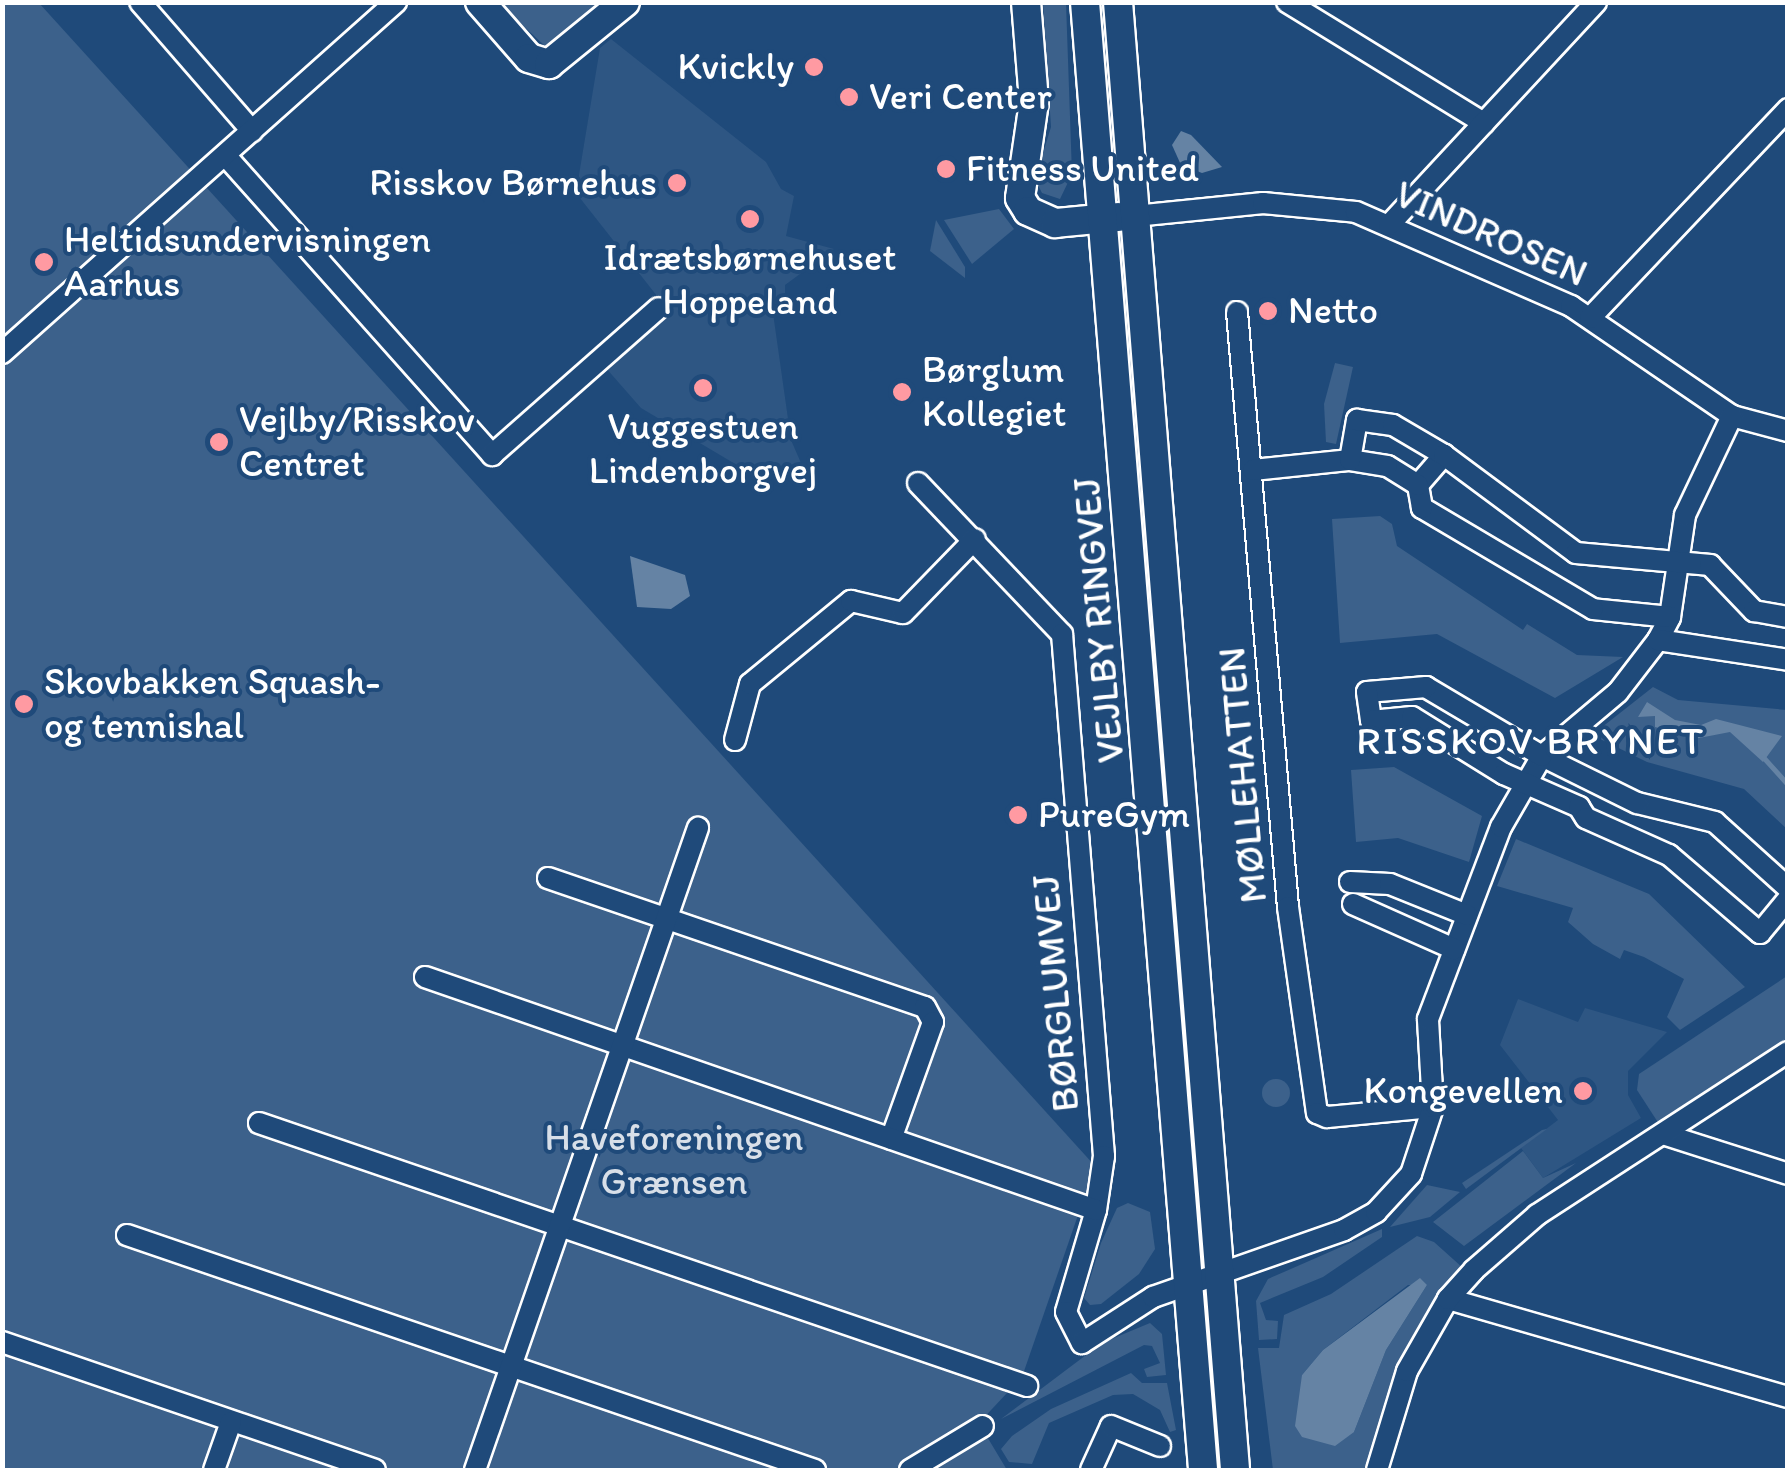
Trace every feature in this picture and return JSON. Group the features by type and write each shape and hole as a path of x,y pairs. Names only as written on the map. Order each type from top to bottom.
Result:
{"main road":[{"path":"480,2 533,61 549,64 570,53 625,3"},
{"path":"1026,2 1034,102 1020,198 1042,220 1135,216"},
{"name":"VEJLBY RINGVEJ","path":"1085,2 1204,1470"},
{"name":"VEJLBY RINGVEJ","path":"1118,2 1223,1274 1235,1470"}],"street":[{"path":"140,2 252,131"},
{"path":"2,353 396,2"},
{"path":"1287,2 1484,123"},
{"path":"1389,225 1596,2"},
{"path":"1590,318 1788,109"},
{"path":"225,155 492,455 659,308"},
{"name":"VINDROSEN","path":"1135,216 1298,202 1389,225 1590,318 1732,416 1788,431"},
{"name":"MØLLEHATTEN","path":"1238,312 1288,907 1317,1112 1327,1118 1433,1108"},
{"path":"1191,1284 1326,1238 1376,1212 1411,1174 1433,1108 1428,1018 1467,915 1526,781 1542,756 1618,692 1658,640 1670,617 1685,515 1732,416"},
{"path":"1350,460 1357,420 1393,425 1444,455 1576,553 1710,565 1754,611 1788,617"},
{"path":"1418,485 1444,455"},
{"path":"1253,470 1350,460 1386,466 1418,485 1422,508 1538,581 1593,609 1670,617"},
{"name":"BØRGLUMVEJ","path":"918,483 1062,634 1103,1138 1096,1210 1066,1312 1082,1342 1153,1297 1191,1284"},
{"path":"736,740 750,684 851,601 903,613 975,539"},
{"path":"1658,640 1788,660"},
{"path":"1788,888 1728,828 1636,803 1542,756 1426,687 1368,692 1372,720 1412,716 1579,807 1586,818 1668,855 1760,933 1788,899"},
{"path":"475,1470 698,828"},
{"path":"548,878 931,1012 890,1139"},
{"path":"1350,882 1390,884 1467,915"},
{"path":"1353,904 1454,949"},
{"path":"425,978 1096,1210"},
{"path":"1377,1470 1406,1371 1448,1299 1537,1215 1788,1052"},
{"path":"259,1123 1027,1386"},
{"path":"1663,1134 1788,1174"},
{"path":"127,1235 815,1470"},
{"path":"1448,1299 1788,1397"},
{"path":"2,1342 375,1470"},
{"path":"214,1470 232,1422"},
{"path":"910,1470 982,1426"},
{"path":"1091,1470 1111,1426 1160,1446"}],"shaded area":[{"name":"Risskov Børnehus","path":"611,39 766,162 781,189 794,196 786,236 834,249 785,285 785,300 772,306 791,440 801,463 752,474 641,408 605,367 668,310 576,193 600,48"},
{"path":"1181,131 1191,135 1222,167 1202,173 1181,165 1172,145"},
{"path":"630,556 685,575 690,596 671,609 637,607"},
{"path":"1647,702 1675,720 1701,725 1716,719 1782,736 1763,762 1730,732 1699,738 1655,727 1655,716 1638,717"},
{"name":"Kongevellen","path":"1518,999 1578,1022 1585,1008 1667,1032 1628,1071 1628,1095 1641,1118 1543,1178 1521,1148 1558,1120 1500,1045"},
{"path":"1420,1278 1427,1285 1386,1350 1354,1432 1335,1446 1302,1437 1295,1426 1302,1375 1323,1350"}],"green space":[{"path":"597,2 598,5 547,48 499,3"},
{"name":"Haveforeningen Grænsen","path":"2,3 39,3 1095,1166 1022,1377 977,1425 898,1470 3,1470"},
{"path":"1043,3 1066,3 1072,174 1060,199 1042,193 1035,179 1051,127"},
{"path":"999,209 1014,229 972,264 944,220"},
{"path":"936,220 965,267 965,278 930,251"},
{"path":"1122,258 1196,1132 1180,1018 1115,259"},
{"path":"1335,363 1353,367 1336,444 1326,442 1324,404"},
{"path":"1380,516 1392,524 1397,546 1523,630 1527,624 1577,655 1623,657 1555,698 1437,634 1340,643 1332,519"},
{"path":"1653,687 1678,700 1787,710 1787,829 1744,789 1647,762 1592,735"},
{"path":"1394,767 1482,816 1469,862 1398,838 1356,842 1351,770"},
{"path":"1516,839 1649,894 1745,987 1680,1030 1667,1017 1684,979 1644,957 1624,950 1620,959 1593,944 1568,922 1573,908 1497,886"},
{"path":"1787,976 1787,1043 1659,1124 1637,1090 1639,1074"},
{"path":"1276,1079 1286,1083 1290,1093 1286,1103 1276,1107 1266,1103 1262,1093 1266,1083"},
{"path":"1547,1129 1466,1189 1462,1183"},
{"path":"1523,1151 1543,1178 1576,1163 1464,1246 1433,1222"},
{"path":"1427,1185 1460,1192 1430,1217 1390,1227"},
{"path":"1128,1203 1150,1212 1155,1249 1139,1274 1101,1304 1090,1305 1084,1298 1101,1243 1117,1208"},
{"path":"1382,1229 1382,1237 1323,1277 1260,1303 1266,1320 1278,1321 1277,1339 1259,1340 1256,1301 1268,1279"},
{"path":"1417,1236 1434,1242 1463,1268 1427,1317 1366,1470 1273,1470 1258,1348 1279,1348 1284,1315 1331,1294","holes":["1408,1285 1427,1285 1386,1350 1354,1432 1302,1375 1323,1350"]},
{"path":"1150,1323 1162,1334 1166,1375 1147,1377 1144,1369 1160,1363 1152,1346 1144,1345 1001,1419 1102,1343"},
{"path":"1131,1373 1142,1383 1167,1383 1176,1430 1170,1432 1160,1410 1133,1394 1113,1395 1049,1423 1032,1464 1009,1462 1001,1449 1012,1436 1051,1409"},
{"path":"986,1435 1007,1470 920,1470"}],"waterway":[{"path":"1763,757 1788,785"}],"place":[{"name":"Kvickly","path":"814,67"},
{"name":"Veri Center","path":"849,97"},
{"name":"Fitness United","path":"946,169"},
{"name":"Risskov Børnehus","path":"677,183"},
{"name":"Idrætsbørnehuset Hoppeland","path":"750,219"},
{"name":"Heltidsundervisningen Aarhus","path":"44,262"},
{"name":"Netto","path":"1268,311"},
{"name":"Vuggestuen Lindenborgvej","path":"703,388"},
{"name":"Børglum Kollegiet","path":"902,392"},
{"name":"Vejlby/Risskov Centret","path":"219,442"},
{"name":"Skovbakken Squash- og tennishal","path":"24,704"},
{"name":"PureGym","path":"1018,815"},
{"name":"Kongevellen","path":"1583,1091"}],"district":[{"name":"RISSKOV BRYNET","path":"1531,740"}]}
